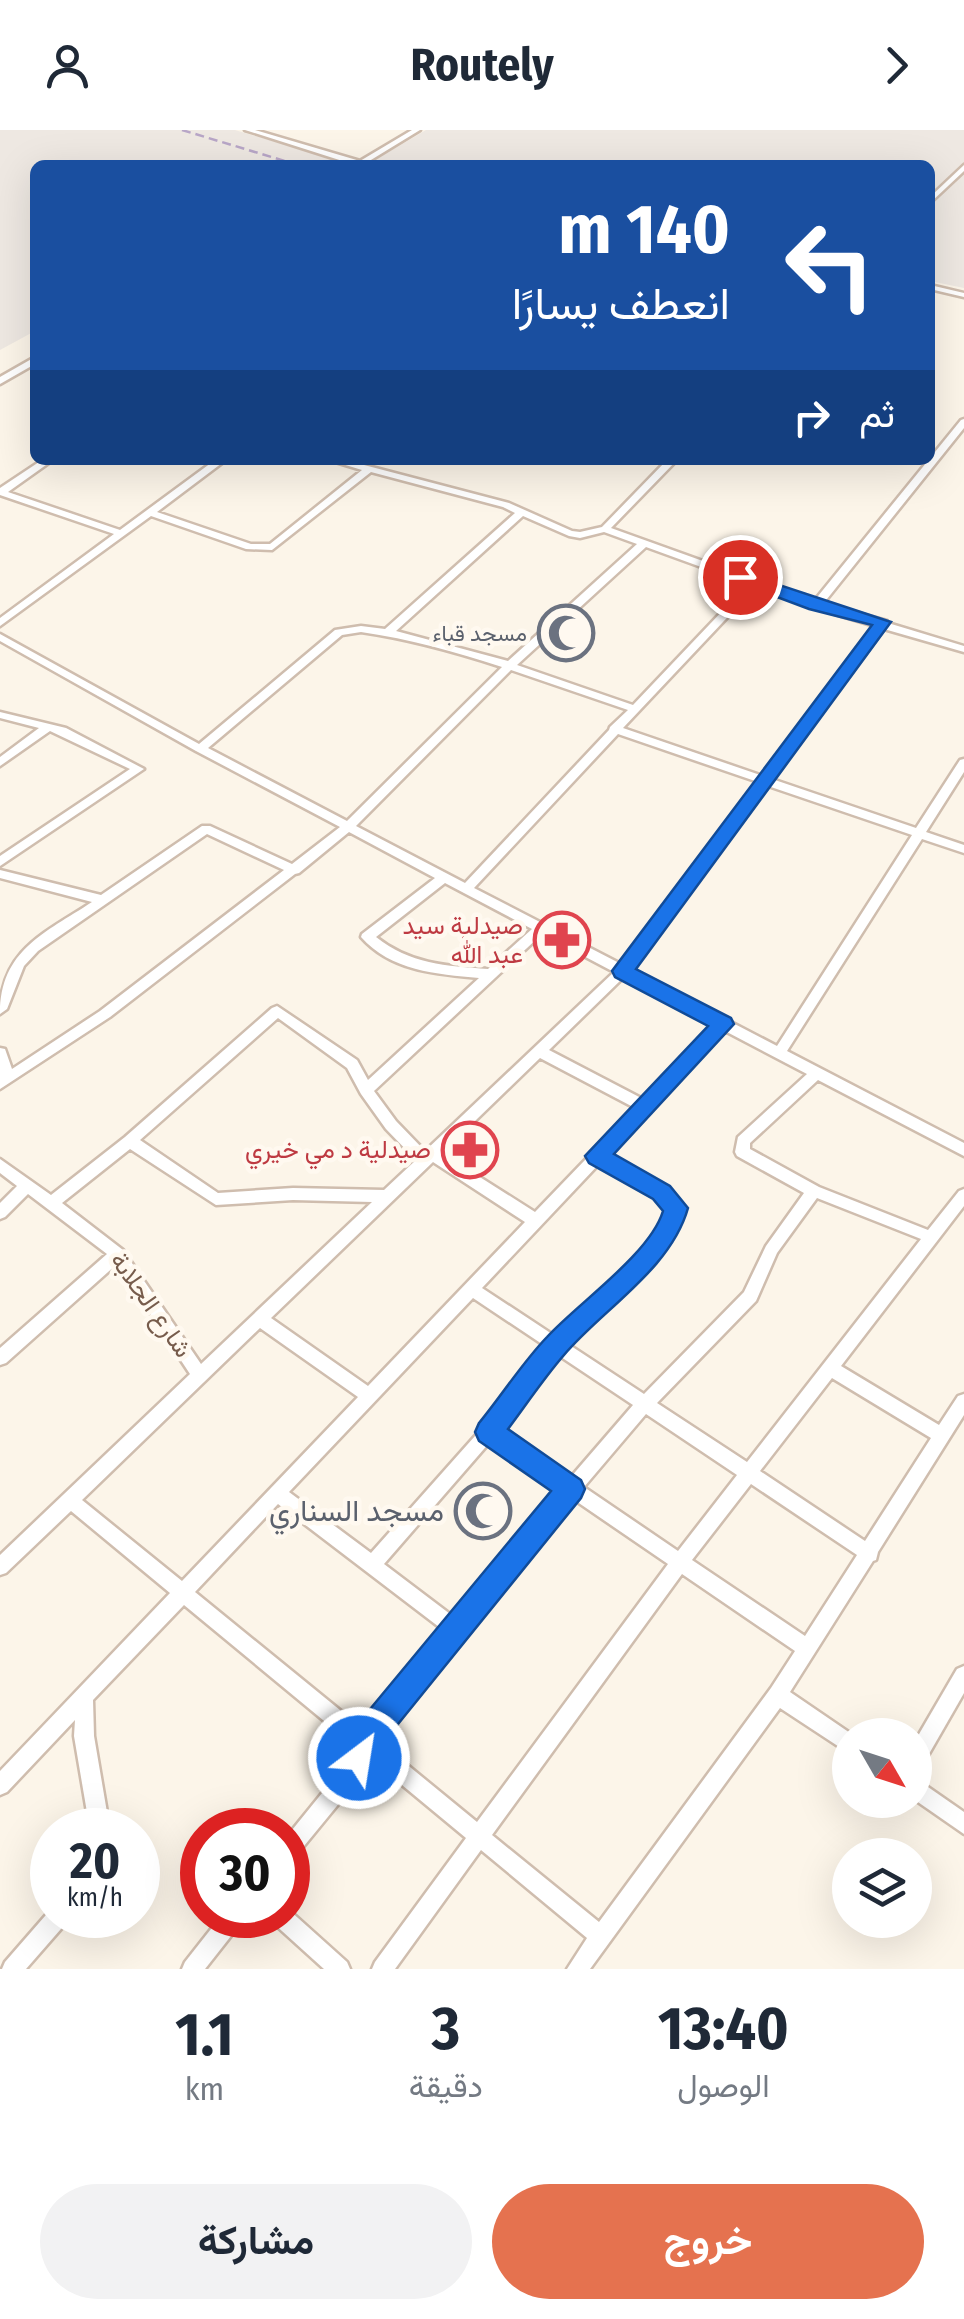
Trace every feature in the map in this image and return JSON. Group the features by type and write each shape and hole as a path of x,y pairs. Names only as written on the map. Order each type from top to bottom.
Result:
{"street":[{"path":"248,130 346,160"},
{"path":"370,160 417,130"},
{"path":"935,196 964,167"},
{"path":"935,288 964,295"},
{"path":"0,381 30,363"},
{"path":"19,370 30,373"},
{"path":"935,458 964,422"},
{"path":"0,492 40,465"},
{"path":"0,624 214,465"},
{"path":"353,465 522,512 580,535 605,529 667,465"},
{"path":"816,606 929,465"},
{"path":"150,514 250,547 272,547 369,469"},
{"path":"0,492 122,534"},
{"path":"388,632 522,512"},
{"path":"605,529 816,606 883,622 964,649"},
{"path":"0,1053 4,1081 104,1014 294,870 348,827 509,666 643,544"},
{"path":"466,889 754,582"},
{"path":"0,1567 622,971 883,622"},
{"path":"200,750 339,632 352,628 388,632 509,666 632,708"},
{"path":"0,637 200,750 964,1149"},
{"path":"0,715 81,738 138,769 0,862"},
{"path":"0,762 48,727"},
{"path":"614,729 964,849"},
{"path":"779,1053 964,763"},
{"path":"0,1009 18,964 32,948 98,899 206,829 294,870"},
{"path":"0,874 98,899"},
{"path":"444,877 367,936 390,958 421,967 491,974"},
{"path":"366,1090 541,928"},
{"path":"52,1203 130,1141 277,1011 352,1064 391,1126 429,1158 536,1221"},
{"path":"0,1785 723,1024"},
{"path":"540,1052 646,1108"},
{"path":"816,1073 756,1126 740,1146 742,1152 814,1191 931,1238"},
{"path":"130,1141 216,1200 293,1194 389,1196"},
{"path":"372,1565 489,1432 555,1346 646,1257 672,1223 676,1208 662,1192 597,1156"},
{"name":"شارع الجلابة","path":"0,1166 118,1254 201,1377"},
{"path":"0,1213 27,1185"},
{"path":"310,1823 352,1772 362,1743 570,1489 643,1406 750,1296 770,1250 814,1191"},
{"path":"382,1969 679,1563 964,1195"},
{"path":"0,1358 118,1254"},
{"path":"472,1289 870,1554"},
{"path":"261,1320 370,1397"},
{"path":"830,1368 951,1430"},
{"path":"580,1967 778,1695 951,1430 964,1400"},
{"path":"489,1432 806,1648"},
{"path":"278,1494 456,1629"},
{"path":"70,1500 599,1936"},
{"path":"932,1730 964,1675"},
{"path":"778,1695 832,1732"},
{"path":"84,1697 84,1736 96,1808"},
{"path":"932,1800 964,1824"},
{"path":"12,1969 40,1938"},
{"path":"192,1969 217,1938"},
{"path":"305,1938 340,1969"}],"shaded area":[{"path":"0,130 235,130 338,160 30,160 30,334 0,350"},
{"path":"426,130 964,130 964,288 935,282 935,160 375,160"}],"railway":[{"path":"182,130 281,160"}],"place":[{"name":"مسجد قباء","path":"566,633"},
{"name":"صيدلية سيد عبد الله","path":"562,940"},
{"name":"صيدلية د مي خيري","path":"470,1150"},
{"name":"مسجد السناري","path":"483,1511"}],"route":[{"path":"359,1758 362,1743 570,1489 489,1432 555,1346 646,1257 672,1223 676,1208 662,1192 597,1156 723,1024 622,971 883,622 816,606 740,577"}]}
